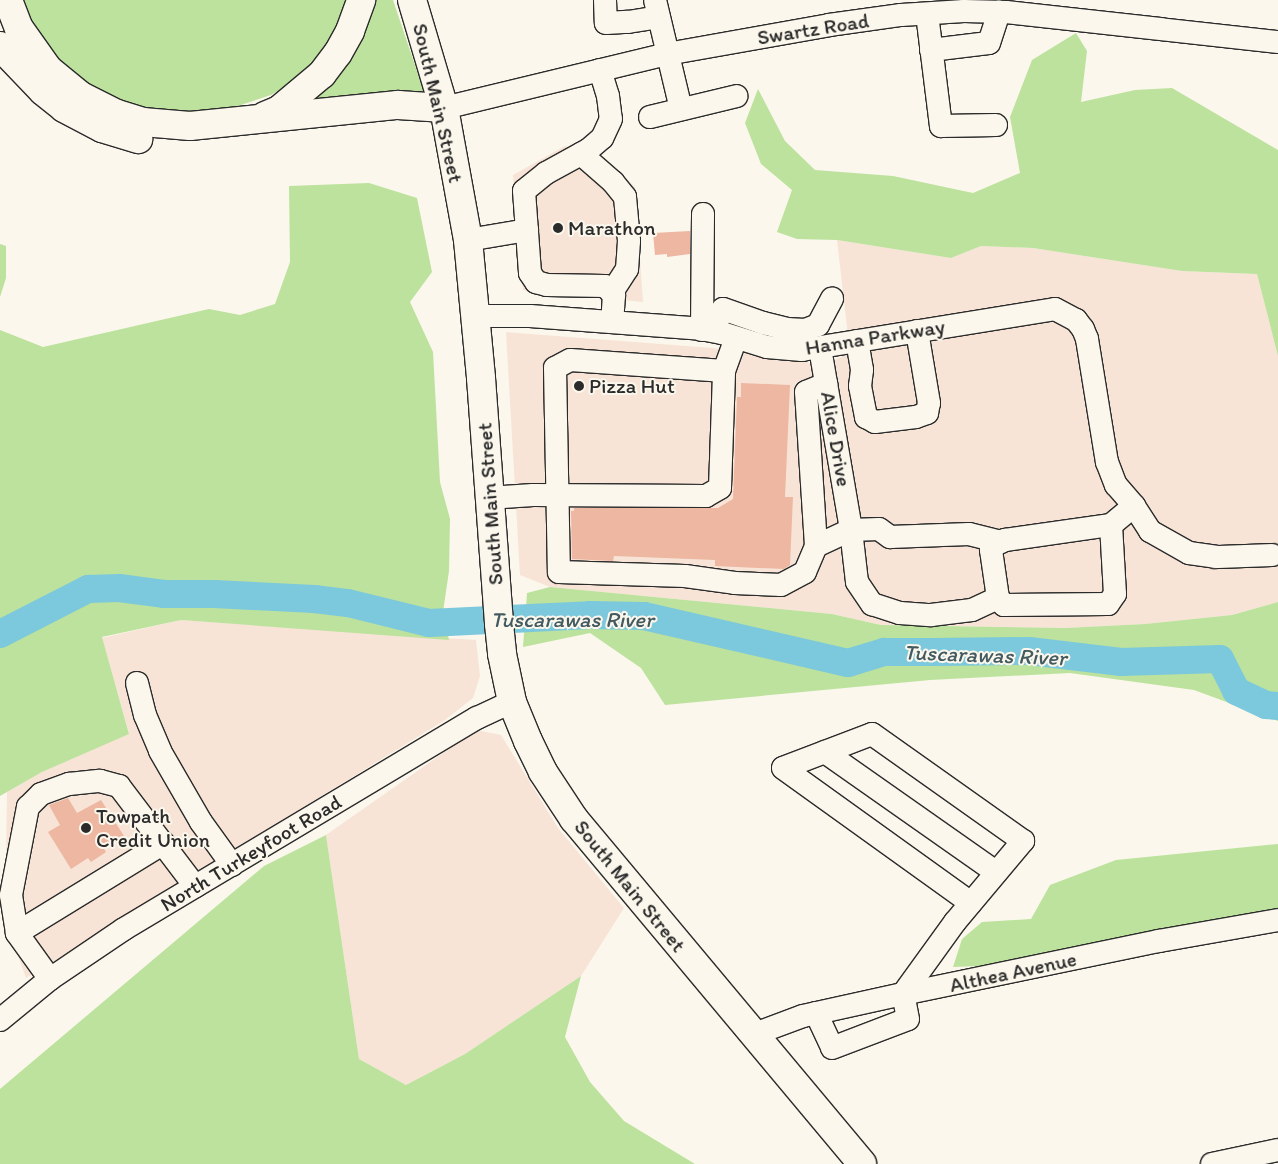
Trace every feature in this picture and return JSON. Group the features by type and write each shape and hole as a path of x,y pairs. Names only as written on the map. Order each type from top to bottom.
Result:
{"main road":[{"path":"8,0 23,34 48,69 81,96 102,107 143,122 167,125 220,123 264,117 286,118 398,106 444,108"},
{"path":"264,117 279,110 322,74 338,53 350,31 360,0"},
{"name":"South Main Street","path":"412,0 444,108 468,240 481,378 488,498 502,654 512,702 543,772 574,819 752,1035 862,1164"},
{"path":"0,46 43,91 64,108 102,128 146,141 175,144 202,143 378,124 417,117 444,108"}],"street":[{"path":"605,0 606,23 628,22 657,8 681,109"},
{"name":"Swartz Road","path":"444,108 667,54 830,25 994,8 1278,42"},
{"path":"931,50 989,43 994,8"},
{"path":"927,14 940,126 996,125"},
{"path":"600,70 608,96 611,119 602,138 581,154 546,173 524,191 530,273 536,282 547,285 605,286 614,295 612,322"},
{"path":"650,117 737,96"},
{"path":"581,154 613,182 625,197 629,241 627,269 612,292"},
{"path":"703,214 708,330"},
{"path":"468,240 526,230"},
{"path":"546,318 547,285"},
{"path":"708,330 723,309 771,325 811,343 832,299"},
{"name":"Hanna Parkway","path":"474,316 546,318 708,330 736,338 774,357 811,343 857,341 1045,310 1061,311 1076,320 1087,339 1107,462 1116,485 1134,506 1150,531 1189,553 1216,557 1272,555"},
{"path":"857,341 862,370 860,386 866,417 875,422 916,417 927,413 929,402 917,331"},
{"path":"488,498 558,495 706,496 720,488 724,371 736,338"},
{"name":"Alice Drive","path":"811,343 826,384 851,530 857,582 872,604 900,613 930,615 972,610 998,598"},
{"path":"724,371 570,360 556,368 559,572 685,576 736,583 781,586 805,572 816,546 806,392 826,384"},
{"path":"816,546 851,530 879,529 890,536 969,534 1001,542 1112,525 1134,506"},
{"path":"1001,542 991,550 998,598 1004,605 1108,604 1114,594 1112,525"},
{"path":"137,683 145,715 160,751 201,822 232,864"},
{"name":"North Turkeyfoot Road","path":"0,1020 50,979 124,928 477,718 512,702"},
{"path":"816,1013 832,1048 908,1019 903,994 971,903 1023,841 872,734 783,768 971,903"},
{"path":"825,752 996,872"},
{"path":"50,979 17,933 11,895 28,807 40,794 69,784 100,781 118,786 164,843 195,886"},
{"path":"17,933 164,843"},
{"name":"Althea Avenue","path":"752,1035 772,1026 816,1013 1159,941 1278,920"},
{"path":"1212,1164 1278,1150"}],"shaded area":[{"path":"565,146 602,157 635,187 643,302 523,290 513,175"},
{"path":"837,240 951,258 981,246 1033,248 1182,271 1257,274 1278,356 1278,602 1232,615 1145,624 1065,628 881,625 832,614 550,587 520,575 506,332 712,348 804,358 815,369 850,353"},
{"path":"181,620 476,640 480,676 473,698 445,720 26,978 5,919 7,792 42,772 129,733 102,638"},
{"path":"476,730 501,735 558,828 624,908 581,976 465,1054 406,1085 359,1059 326,835"}],"green space":[{"path":"22,0 349,0 346,21 314,69 271,95 216,113 166,116 103,97 55,63 35,32"},
{"path":"367,0 393,0 424,92 400,99 288,110"},
{"path":"1076,33 1087,51 1081,102 1135,90 1172,88 1278,150 1278,356 1257,274 1182,271 1033,248 981,246 951,258 837,240 797,239 777,232 792,190 761,164 745,123 758,89 785,141 815,170 893,176 973,193 1020,173 1010,117 1032,60"},
{"path":"369,183 417,198 432,272 410,302 433,352 440,482 450,519 449,571 443,612 449,640 181,620 102,637 129,734 42,772 0,796 0,330 43,347 209,309 240,315 275,304 290,262 289,186"},
{"path":"0,244 6,246 6,278 0,297"},
{"path":"550,587 832,614 881,625 1065,628 1145,624 1232,615 1278,602 1278,721 1194,690 1070,673 930,680 665,705 641,668 590,633 523,647 527,593"},
{"path":"326,835 359,1059 406,1085 465,1054 581,976 565,1037 590,1082 624,1121 695,1164 0,1164 0,1089 264,866"},
{"path":"1278,844 1278,908 1192,923 1004,965 953,967 962,939 982,922 1031,919 1050,885 1116,860"}],"building":[{"path":"690,231 690,254 667,257 667,254 655,255 653,233"},
{"path":"741,383 790,385 785,497 793,497 790,565 784,569 715,566 715,560 614,556 613,561 572,559 571,511 574,511 574,508 718,508 733,499 737,397 741,397"},
{"name":"Towpath Credit Union","path":"68,798 77,813 101,800 124,836 104,849 106,852 91,862 88,858 71,869 48,832 60,825 49,805"}],"waterway":[{"name":"Tuscarawas River","path":"0,634 88,589 119,588 164,594 214,594 314,599 348,603 429,623 590,615 644,616 848,663 884,652 1029,651 1121,662 1220,659 1236,691 1266,705 1278,706"}],"place":[{"name":"Marathon","path":"558,228"},
{"name":"Pizza Hut","path":"579,386"},
{"name":"Towpath Credit Union","path":"86,828"}]}
